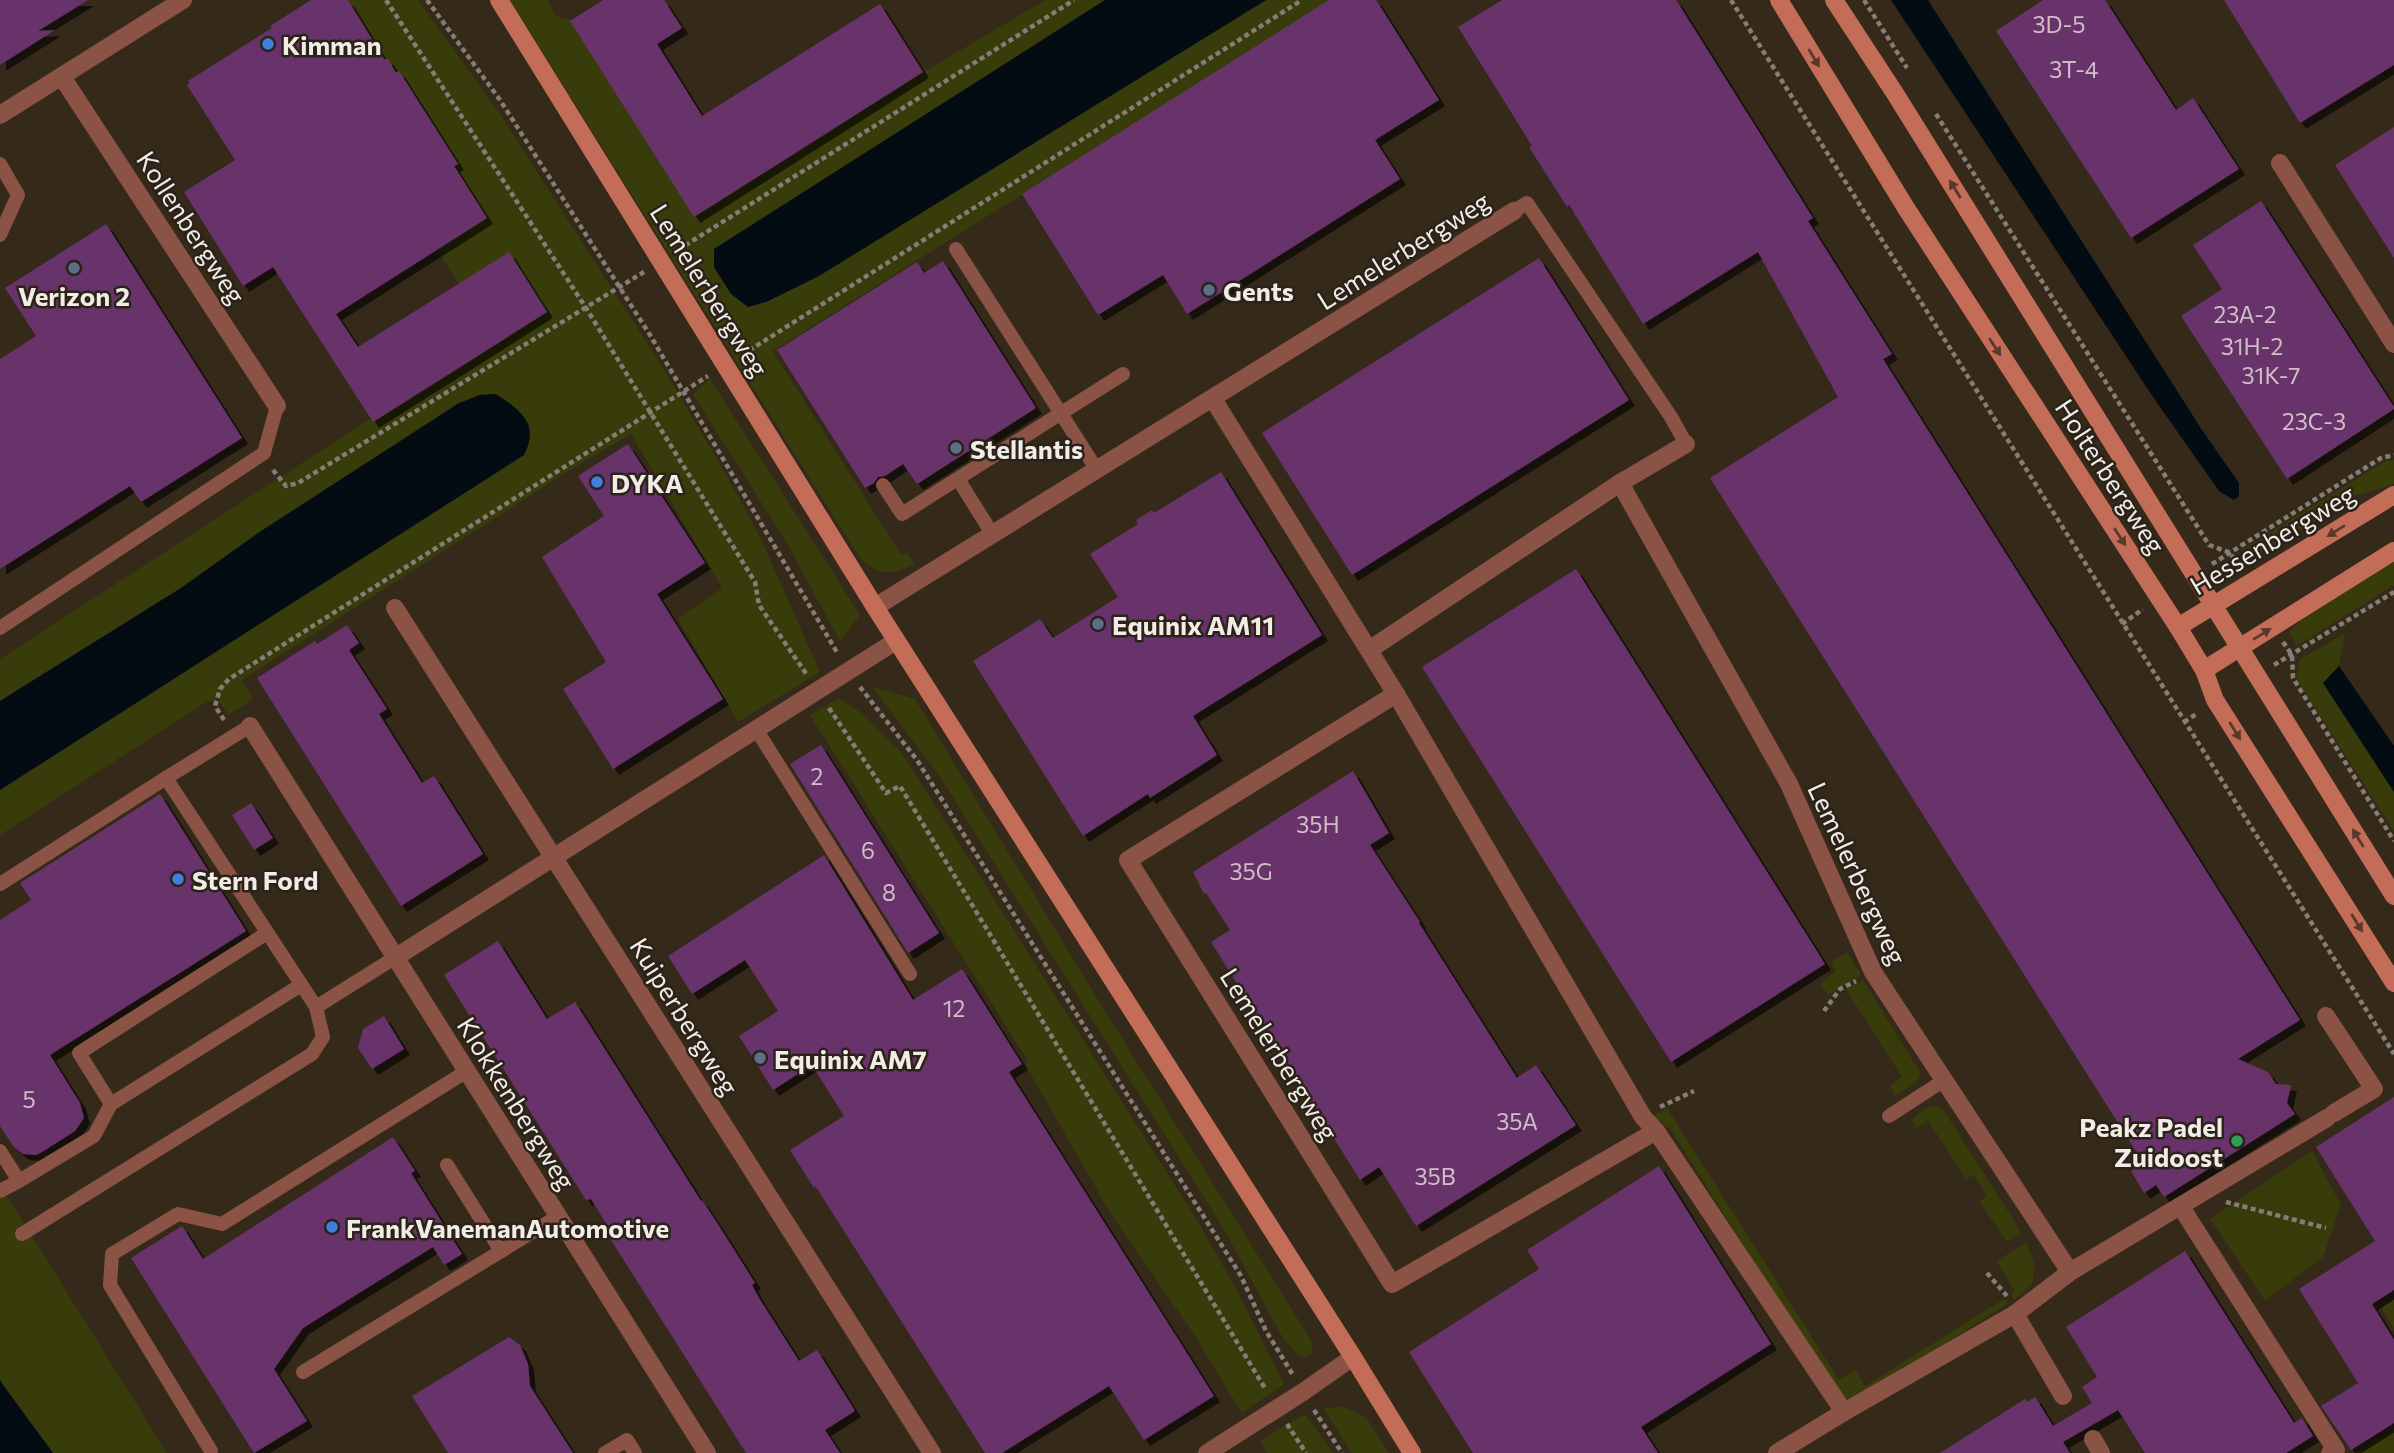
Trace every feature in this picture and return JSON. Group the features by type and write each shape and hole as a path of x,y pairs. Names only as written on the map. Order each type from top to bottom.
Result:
{"main road":[{"name":"Lemelerbergweg","path":"499,0 875,607 1412,1453"},
{"name":"Holterbergweg","path":"1779,0 1906,208 2160,597 2204,670 2215,700 2394,983"},
{"name":"Holterbergweg","path":"1834,0 1896,95 2394,896"},
{"name":"Hessenbergweg","path":"2178,627 2394,495"},
{"path":"2204,670 2394,551"}],"street":[{"path":"0,115 183,0"},
{"name":"Kollenbergweg","path":"62,77 277,406"},
{"path":"2280,163 2394,344"},
{"name":"Lemelerbergweg","path":"875,607 1514,211"},
{"path":"1213,399 1396,694 1643,1117 1656,1131 1844,1412"},
{"path":"1369,650 1620,483 1686,444"},
{"name":"Lemelerbergweg","path":"1620,483 1789,784 1873,972 2070,1272"},
{"name":"Kuiperbergweg","path":"395,608 932,1453"},
{"path":"396,957 897,641"},
{"name":"Lemelerbergweg","path":"1396,694 1128,860 1392,1284 1656,1131"},
{"name":"Klokkenbergweg","path":"250,726 707,1453"},
{"path":"1777,1453 2015,1314 2070,1272 2374,1089 2326,1016"},
{"path":"2180,1208 2336,1450 2330,1453"},
{"path":"2015,1314 2063,1396"},
{"path":"1207,1453 1353,1357"}],"lane":[{"path":"0,164 18,195 0,235"},
{"path":"1514,211 1527,203 1671,417 1686,444"},
{"path":"956,249 1097,470"},
{"path":"883,485 902,514 1123,374"},
{"path":"0,628 264,453 277,406"},
{"path":"958,479 993,535"},
{"path":"0,884 250,726"},
{"path":"756,729 910,974"},
{"path":"22,1234 312,1054 323,1037 316,1007 166,778"},
{"path":"111,1104 79,1053 267,933"},
{"path":"316,1007 396,957"},
{"path":"0,1191 94,1136 111,1104 301,985"},
{"path":"211,1451 110,1285 112,1254 178,1214 222,1224 467,1071"},
{"path":"1889,1116 1943,1081"},
{"path":"0,1151 19,1181"},
{"path":"446,1165 501,1251"},
{"path":"303,1372 557,1217"},
{"path":"605,1453 627,1440 635,1453"}],"path":[{"path":"386,0 651,410 755,582 759,605 886,793 900,786 1306,1453"},
{"path":"428,0 500,100 644,326 848,671 917,760 1241,1276 1266,1331 1342,1453"},
{"path":"1731,0 2394,1054"},
{"path":"1864,0 1908,69"},
{"path":"1930,104 2209,545 2231,553"},
{"path":"2195,576 2381,458 2394,455"},
{"path":"2257,674 2394,592"},
{"path":"2122,624 2160,597"},
{"path":"2292,655 2293,678 2394,841"},
{"path":"2184,722 2215,700"},
{"path":"1824,1011 1840,989 1873,972"},
{"path":"1643,1117 1694,1091"},
{"path":"2200,1196 2326,1228"},
{"path":"1987,1273 2012,1301 2015,1314"}],"shaded area":[{"path":"0,0 2394,0 2394,1453 0,1453"},
{"path":"1105,0 1266,0 819,276 766,302 748,307 731,294 714,267 714,249"},
{"path":"1891,0 1928,0 2202,430 2239,483 2239,496 2234,500 2219,491 2153,397"},
{"path":"496,394 520,413 529,427 530,435 524,455 0,790 0,701 181,588 258,533 459,403 480,395"},
{"path":"2339,666 2394,746 2394,792 2323,683"},
{"path":"0,1380 5,1388 53,1453 0,1453"}],"green space":[{"path":"337,0 418,0 498,111 665,371 732,485 761,539 820,672 738,722 678,619 722,588 631,434 570,470 242,680 253,699 228,715 218,699 205,703 0,835 0,790 524,455 530,425 509,402 489,395 480,395 0,701 0,659 493,339 411,207"},
{"path":"510,0 547,0 556,16 572,20 692,210 1045,0 1105,0 714,249 714,268 731,294 748,307 766,302 819,276 1266,0 1331,0 773,351 901,555 907,553 915,564 887,572 875,569 861,560"},
{"path":"710,379 860,615 840,641 785,540 693,394"},
{"path":"2394,460 2394,484 2357,495 2250,561 2242,550 2386,461"},
{"path":"2394,558 2394,585 2297,646 2289,632 2320,604"},
{"path":"2345,633 2339,666 2324,683 2394,792 2394,831 2296,678 2299,660"},
{"path":"872,687 915,699 1108,1016 1311,1340 1312,1353 1306,1357 1298,1355 1283,1338 1222,1226 940,777"},
{"path":"839,698 863,714 902,753 1198,1222 1234,1285 1284,1384 1242,1413 1193,1333 1111,1214 1025,1064 1028,1061 810,715"},
{"path":"1847,952 1861,975 1828,995 1821,984 1835,972 1831,962"},
{"path":"1863,980 1921,1074 1916,1083 1895,1096 1890,1086 1902,1077 1846,989"},
{"path":"1928,1106 1942,1108 2021,1232 2007,1242 1979,1201 1987,1196 1974,1175 1966,1179 1928,1120 1916,1128 1912,1120"},
{"path":"1667,1108 1839,1380 1855,1370 1865,1386 2004,1299 2007,1304 1888,1380 1851,1399 1840,1397 1670,1129 1653,1116"},
{"path":"2312,1151 2341,1205 2323,1257 2265,1301 2210,1219"},
{"path":"0,1185 167,1453 53,1453 0,1380"},
{"path":"2027,1242 2035,1267 2032,1285 2014,1300 2011,1294 2015,1291 1996,1261"},
{"path":"2394,1299 2394,1328 2381,1307"},
{"path":"1343,1407 1366,1417 1389,1453 1352,1453 1323,1408"},
{"path":"1305,1414 1333,1453 1267,1453 1260,1441"},
{"path":"2394,1430 2394,1453 2356,1453"}],"building":[{"path":"0,0 88,0 38,31 55,30 0,65"},
{"path":"311,0 348,0 384,59 388,59 396,73 399,71 458,164 454,166 487,218 336,314 358,347 509,252 547,312 373,422 273,267 243,286 184,192 235,160 187,85 190,83 188,81"},
{"path":"603,0 664,0 682,28 657,44 702,116 880,4 923,72 694,217 570,21"},
{"path":"1329,0 1376,0 1439,100 1375,140 1400,179 1187,314 1163,275 1098,315 1022,194"},
{"path":"1502,0 1676,0 1813,218 1808,221 1892,354 1883,359 2300,1020 2238,1059 2268,1072 2276,1084 2291,1085 2287,1103 2295,1114 2164,1197 2156,1185 2144,1193 2131,1171 2144,1164 1710,478 1838,397 1758,252 1643,324 1569,205 1567,207 1529,147 1532,146 1458,27"},
{"path":"2043,0 2105,0 2176,110 2193,98 2239,169 2131,238 1996,31"},
{"path":"2224,0 2394,0 2394,65 2300,123"},
{"path":"2394,127 2394,258 2335,165"},
{"path":"2261,201 2394,407 2287,479 2181,316 2222,289 2193,245"},
{"path":"106,224 242,438 141,502 130,486 0,569 0,359 36,336 5,288"},
{"path":"1539,258 1629,400 1352,575 1262,433"},
{"path":"943,261 1036,408 917,484 903,464 885,476 878,477 865,488 777,350 917,262 924,273"},
{"path":"628,444 705,563 657,594 723,699 613,769 563,689 606,662 542,557 604,516 578,476"},
{"path":"1221,472 1322,635 1193,716 1217,755 1150,798 1148,794 1083,836 973,661 1040,619 1053,638 1118,597 1090,554 1138,524 1136,520 1152,510 1154,513"},
{"path":"1576,569 1825,964 1671,1062 1422,667"},
{"path":"347,625 359,643 349,650 387,709 379,714 422,783 434,776 483,854 401,906 257,678 315,641 317,644"},
{"path":"821,745 939,933 908,953 790,764"},
{"path":"1353,771 1389,833 1370,845 1419,923 1517,1078 1536,1065 1576,1125 1416,1226 1379,1167 1360,1180 1211,942 1230,930 1206,893 1204,894 1193,872"},
{"path":"160,794 246,931 50,1055 80,1103 84,1118 75,1131 42,1152 36,1155 23,1154 13,1146 0,1126 0,920 31,900 20,883"},
{"path":"251,803 273,838 254,850 232,815"},
{"path":"824,855 913,1000 962,969 1022,1064 1009,1072 1214,1396 1144,1440 1109,1386 1002,1453 985,1453 790,1150 844,1116 812,1065 773,1090 739,1036 778,1011 745,960 692,994 668,956"},
{"path":"498,941 547,1019 575,1002 755,1283 752,1285 759,1298 799,1361 817,1350 855,1411 825,1430 840,1453 746,1453 611,1240 615,1238 591,1199 586,1200 444,975"},
{"path":"384,1016 404,1049 372,1069 358,1048 363,1029"},
{"path":"2394,1097 2394,1290 2372,1304 2394,1340 2394,1423 2351,1450 2321,1406 2358,1383 2299,1289 2375,1241 2316,1147"},
{"path":"393,1137 415,1171 411,1173 462,1254 444,1265 433,1247 303,1328 274,1369 307,1421 254,1453 131,1258 182,1226 203,1259"},
{"path":"1659,1166 1771,1344 1641,1427 1658,1453 1473,1453 1409,1352 1539,1269 1527,1250"},
{"path":"2185,1251 2294,1423 2302,1418 2313,1436 2286,1453 2145,1453 2118,1410 2063,1442 2070,1453 1940,1453 2025,1399 2027,1402 2035,1397 2053,1426 2092,1403 2082,1387 2097,1377 2066,1327"},
{"path":"509,1337 520,1345 528,1364 530,1386 573,1453 448,1453 412,1396"}],"place":[{"name":"Kimman","path":"268,44"},
{"name":"Verizon 2","path":"74,268"},
{"name":"Gents","path":"1209,290"},
{"name":"Stellantis","path":"956,448"},
{"name":"DYKA","path":"597,482"},
{"name":"Equinix AM11","path":"1098,624"},
{"name":"Stern Ford","path":"178,879"},
{"name":"Equinix AM7","path":"760,1058"},
{"name":"Peakz Padel Zuidoost","path":"2237,1141"},
{"name":"FrankVanemanAutomotive","path":"332,1227"}]}
